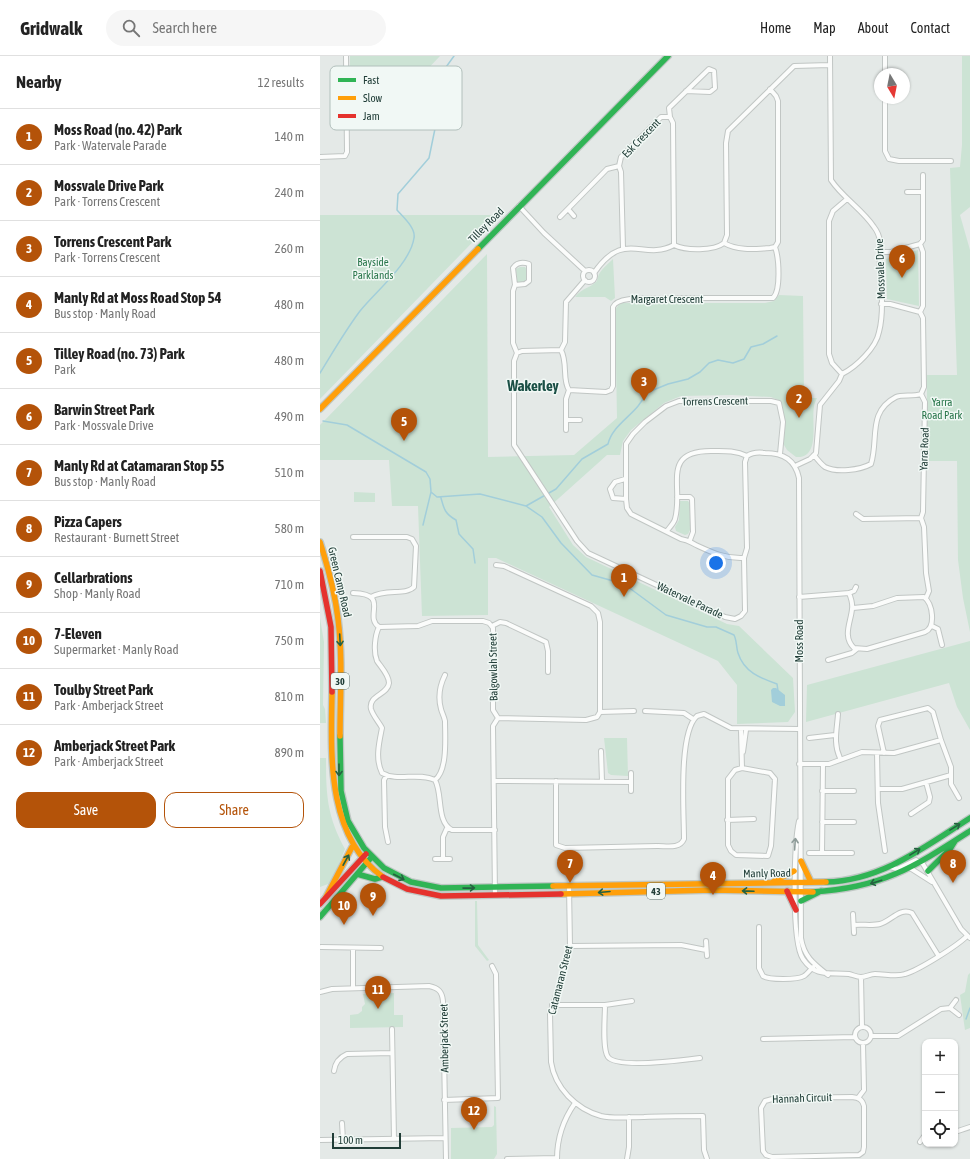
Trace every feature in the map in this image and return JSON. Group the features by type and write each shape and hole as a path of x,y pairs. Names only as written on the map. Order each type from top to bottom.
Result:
{"main road":[{"name":"Tilley Road","path":"320,409 668,56"},
{"name":"Green Camp Road","path":"320,542 335,598 339,631 340,795 349,825 359,842 372,858"},
{"name":"Green Camp Road","path":"320,571 328,602 333,640 331,747 333,799 338,819 352,847"},
{"name":"Manly Road","path":"372,858 393,874 421,885 443,888 798,883 850,880 876,874 890,867 970,818"},
{"name":"Manly Road","path":"352,847 361,859 382,877 405,889 429,895 495,896 614,891 798,891 860,887 881,881 921,862 970,831"},
{"path":"928,871 950,849 956,840"},
{"path":"326,897 352,847"},
{"path":"320,904 367,853"},
{"path":"320,917 372,858"},
{"path":"801,861 811,882"},
{"path":"772,883 794,871"},
{"path":"357,874 375,878 382,877"},
{"path":"801,901 823,890"},
{"path":"787,891 796,910"}],"street":[{"path":"346,56 346,66"},
{"name":"Mossvale Drive","path":"814,456 818,448 820,405 839,381 842,374 850,370 873,344 879,333 881,304 880,237 875,227 847,199 831,180 830,56"},
{"path":"885,56 885,68"},
{"path":"594,273 600,264 612,253 623,248 666,249 674,244 681,248 717,247 724,243 727,235 726,150 728,131 794,66 830,65"},
{"path":"670,117 669,108 686,91 709,69 714,71 715,88 710,92 686,91"},
{"path":"724,243 731,247 759,249 775,247 778,242 778,101 770,89"},
{"path":"885,104 885,151 889,159 899,161 951,161"},
{"name":"Esk Crescent","path":"623,248 621,172 619,166 621,157 661,117 670,117 673,123 674,244"},
{"path":"320,157 345,156 347,152 347,130"},
{"path":"560,217 607,169 619,166"},
{"name":"Yarra Road","path":"923,175 923,240 920,244 923,252 923,306 920,312 923,318 924,387 921,394 925,402 923,512 921,518 924,527 927,581 929,591 926,598"},
{"path":"907,192 922,192"},
{"path":"842,374 832,363 829,354 829,221 833,211 847,199"},
{"path":"519,206 544,233 585,271 589,270 594,273 596,277 594,281 588,282 584,280"},
{"path":"568,209 574,216"},
{"path":"881,252 891,252 920,244"},
{"name":"Margaret Crescent","path":"569,390 606,392 611,390 613,386 613,307 619,300 662,300 672,298 773,298 778,292 778,261 775,247"},
{"path":"515,285 525,284 529,281 529,264 523,262 515,264 513,268 515,285 513,291 513,342 518,353 522,351 561,350"},
{"path":"561,350 565,342 566,302 584,280 583,276 585,271"},
{"path":"881,304 890,304 920,312"},
{"path":"561,350 565,358 566,386 569,390 566,399 566,430"},
{"name":"Watervale Parade","path":"518,353 514,362 514,445 577,541 588,553 725,617 735,619 741,616 745,611 745,462 747,456"},
{"path":"667,531 675,520 677,468 681,460 692,452 731,451 740,452 747,456 756,452 780,454 790,459 795,466 814,456 826,468 864,468 871,464 874,456 877,416 886,405 897,396 913,397 921,394"},
{"name":"Torrens Crescent","path":"744,558 730,558 695,545 690,540 681,539 631,514 627,508 626,499 626,444 633,434 672,402 771,401 779,403 783,422 780,454"},
{"path":"566,420 580,420"},
{"name":"Moss Road","path":"795,466 799,478 799,764 801,861 798,883"},
{"path":"625,479 615,482 610,490 613,498 626,499"},
{"path":"677,497 690,497 692,499 693,532 690,540"},
{"path":"856,514 863,519 921,518"},
{"path":"353,537 407,537 412,539 416,546 414,587 408,591 379,592 372,597"},
{"path":"496,565 504,566 596,609 600,622 600,712 597,717 586,720 498,718"},
{"path":"799,597 849,593 854,592 856,587"},
{"path":"353,593 366,593 372,597 374,603 374,620 379,627 376,636 376,655 389,679 389,684 384,691 372,700 370,705 372,712 382,728 378,741 378,766 382,773 387,775 424,776 435,780 438,786 444,822 447,828 452,830 495,830"},
{"path":"849,593 853,608 848,635 850,644 857,649"},
{"path":"828,660 852,653 857,649 878,646 925,632 932,626 933,623 929,604 926,598 921,596 897,598 873,606 853,608"},
{"name":"Balgowlah Street","path":"379,627 418,626 432,621 483,621 492,626 494,710 498,718 493,726 495,896"},
{"path":"492,626 500,622 506,623 546,642 548,651 548,672"},
{"path":"932,626 938,629 942,645"},
{"path":"435,780 443,770 444,760 445,718 441,707 440,695 441,683 445,675"},
{"path":"884,753 878,726 880,720 928,708 933,712 940,740 951,767 953,790 959,798"},
{"path":"600,712 634,711"},
{"path":"645,711 684,713 693,719"},
{"path":"556,781 556,845 565,848 677,846 682,843 684,839 684,752 693,719 696,716 704,714 731,728 743,730 800,729"},
{"path":"838,714 838,729 835,735 836,749 840,758"},
{"path":"742,768 743,730"},
{"path":"810,738 835,735"},
{"path":"799,764 823,765 840,758 862,752 894,753 940,740"},
{"path":"601,751 602,781"},
{"path":"877,753 878,789 885,851"},
{"path":"822,853 823,765"},
{"path":"742,768 770,773 775,779 771,846 768,856 736,855 731,851 728,845 727,820 728,779 735,770 742,768"},
{"path":"631,791 632,772"},
{"path":"387,775 384,780 385,827 388,842"},
{"path":"878,789 902,789 951,775"},
{"path":"494,781 632,782"},
{"path":"911,814 929,802 930,797 926,782"},
{"path":"822,791 854,791"},
{"name":"Moss Road","path":"798,883 794,871 795,842 800,817"},
{"path":"727,820 754,819"},
{"path":"822,822 854,822"},
{"path":"443,859 443,837 447,828"},
{"path":"809,853 852,853"},
{"path":"435,859 450,859"},
{"path":"798,883 796,910 798,949 803,959 828,975 848,974 861,977 873,974 904,975 915,970 968,937 932,882 928,871 921,862 913,861 897,869 890,867"},
{"path":"910,868 932,882"},
{"name":"Catamaran Street","path":"569,887 570,946 560,984 550,1012 552,1070 560,1088 583,1109 601,1116 703,1116 704,1150 707,1159"},
{"path":"798,891 801,901 802,945 806,956 813,966"},
{"path":"854,925 877,924 884,922 902,912 908,911 912,913 938,955"},
{"path":"853,914 854,933"},
{"path":"759,927 759,968 762,976 770,978 799,977 813,966"},
{"path":"706,941 707,956"},
{"path":"570,946 681,945 706,950"},
{"path":"321,947 345,947 352,949 381,948"},
{"path":"352,949 353,988"},
{"path":"444,1100 498,1098 496,974 492,966"},
{"path":"861,977 862,1027"},
{"name":"Amberjack Street","path":"320,992 332,989 429,986 440,991 443,1001 446,1159"},
{"path":"870,1036 898,1036 941,1009 950,1008 956,1000"},
{"path":"552,1005 605,1005 632,1001"},
{"path":"605,1005 605,1051 611,1060 616,1062 639,1063 700,1058"},
{"path":"950,1008 958,1015"},
{"path":"862,1027 868,1030 870,1036 868,1041 863,1043 857,1041 855,1037 856,1031 862,1027"},
{"path":"392,1029 394,1139"},
{"path":"763,1039 855,1037"},
{"path":"858,1098 864,1090 863,1043"},
{"path":"334,1071 334,1066 347,1054 392,1053"},
{"name":"Hannah Circuit","path":"776,1098 858,1098 862,1101 864,1106 864,1148 863,1152 858,1155 772,1158 766,1155 763,1151 761,1108 765,1101 776,1098"},
{"path":"507,1159 556,1158 559,1137 564,1121 575,1103"},
{"path":"627,1159 629,1117"},
{"path":"342,1123 343,1140"},
{"path":"958,1131 970,1127"},
{"path":"320,1140 446,1138"}],"green space":[{"path":"350,56 440,56 430,66 350,66"},
{"name":"Yarra Road Park","path":"962,56 970,56 970,207 960,215 970,250 970,632 963,598 958,560 957,461 927,461 927,375 957,375 950,168 960,167 962,145"},
{"name":"Bayside Parklands","path":"320,215 499,215 320,399"},
{"path":"918,250 919,306 887,299 886,259"},
{"path":"487,254 488,457 574,455 617,418 615,310 620,303 765,303 774,301 779,295 803,296 804,398 817,398 813,413 812,446 809,452 804,456 796,457 787,450 784,445 783,409 781,401 771,397 732,395 681,396 664,403 631,430 623,441 620,455 607,455 549,507 573,545 586,557 727,624 739,626 793,678 795,712 788,722 737,724 737,685 718,661 496,558 488,558 488,615 422,616 418,506 392,506 389,460 320,460 320,425"},
{"path":"613,259 615,298 611,301 605,297 575,297 581,291 597,281 601,271"},
{"path":"525,267 528,273 525,282 517,282 516,269"},
{"path":"354,492 375,493 375,502 354,502"},
{"path":"680,501 688,501 690,504 690,530 688,534 685,535 676,531 675,527 679,520"},
{"path":"320,618 324,642 323,705 325,709 326,723 320,723"},
{"path":"970,641 970,730 957,707 949,683 806,722 807,685"},
{"path":"604,738 627,738 628,776 611,775 608,773"},
{"path":"320,758 326,758 326,783 331,815 334,826 345,849 331,883 320,887"},
{"path":"475,901 477,901 478,945 489,960 487,961 475,946"},
{"path":"970,973 970,1028 965,1030 960,995 965,992 968,975"},
{"path":"394,993 394,1015 403,1015 403,1027 350,1028 350,1015 358,1014 362,1011 362,1007 365,1004 363,994"},
{"path":"494,1106 496,1107 497,1154 494,1159 451,1159 451,1128 492,1127 494,1125"}],"water":[{"path":"776,688 785,695 785,706 780,706 772,702 771,690"}],"waterway":[{"path":"447,66 454,56"},
{"path":"320,373 360,311 392,277 406,258 411,248 414,234 413,230 397,210 398,194 429,158 435,130"},
{"path":"526,506 556,489 582,459 608,444 615,430 637,407 646,393 668,384 688,379 700,372 709,363 718,360 733,363 744,359 751,347 763,344 777,336"},
{"path":"323,421 347,425 426,472 430,479 431,492 437,497 480,494 526,506 542,517 561,543 592,575 624,584 666,615 707,627 716,627 734,635 738,653 744,665 748,670 759,677 777,684 778,691"},
{"path":"423,525 431,492"},
{"path":"441,498 449,516 456,520 459,534 473,549 475,563"},
{"path":"966,1019 970,1008"}],"traffic: fast":[{"path":"478,249 668,56"},
{"path":"340,736 341,791 348,821 364,848 384,868 411,882 441,888 553,886"},
{"path":"826,882 866,876 884,869 920,850 970,818"},
{"path":"813,892 859,886 896,874 932,855 970,831"},
{"path":"928,871 950,849 955,841"},
{"path":"320,917 370,859"},
{"path":"357,874 375,879 382,877"},
{"path":"801,901 821,891"}],"traffic: slow":[{"path":"320,409 478,249"},
{"path":"320,542 333,590 340,634 340,736"},
{"path":"332,692 333,767 336,792 342,817 351,840 364,860 383,877"},
{"path":"326,897 352,847"},
{"path":"801,861 811,882"},
{"path":"773,882 794,871"},
{"path":"553,886 826,882"},
{"path":"561,894 712,890 813,892"}],"traffic: jam":[{"path":"320,571 331,627 332,692"},
{"path":"320,904 366,854"},
{"path":"383,877 407,889 441,896 561,894"},
{"path":"787,891 796,910"}],"place":[{"name":"Barwin Street Park","path":"902,278"},
{"name":"Torrens Crescent Park","path":"644,401"},
{"name":"Mossvale Drive Park","path":"799,418"},
{"name":"Tilley Road (no. 73) Park","path":"404,441"},
{"name":"Moss Road (no. 42) Park","path":"624,597"},
{"name":"Manly Rd at Catamaran Stop 55","path":"570,883"},
{"name":"Pizza Capers","path":"953,883"},
{"name":"Manly Rd at Moss Road Stop 54","path":"713,895"},
{"name":"Cellarbrations","path":"373,916"},
{"name":"7-Eleven","path":"344,925"},
{"name":"Toulby Street Park","path":"378,1009"},
{"name":"Amberjack Street Park","path":"474,1130"}],"district":[{"name":"Wakerley","path":"533,385"}]}
